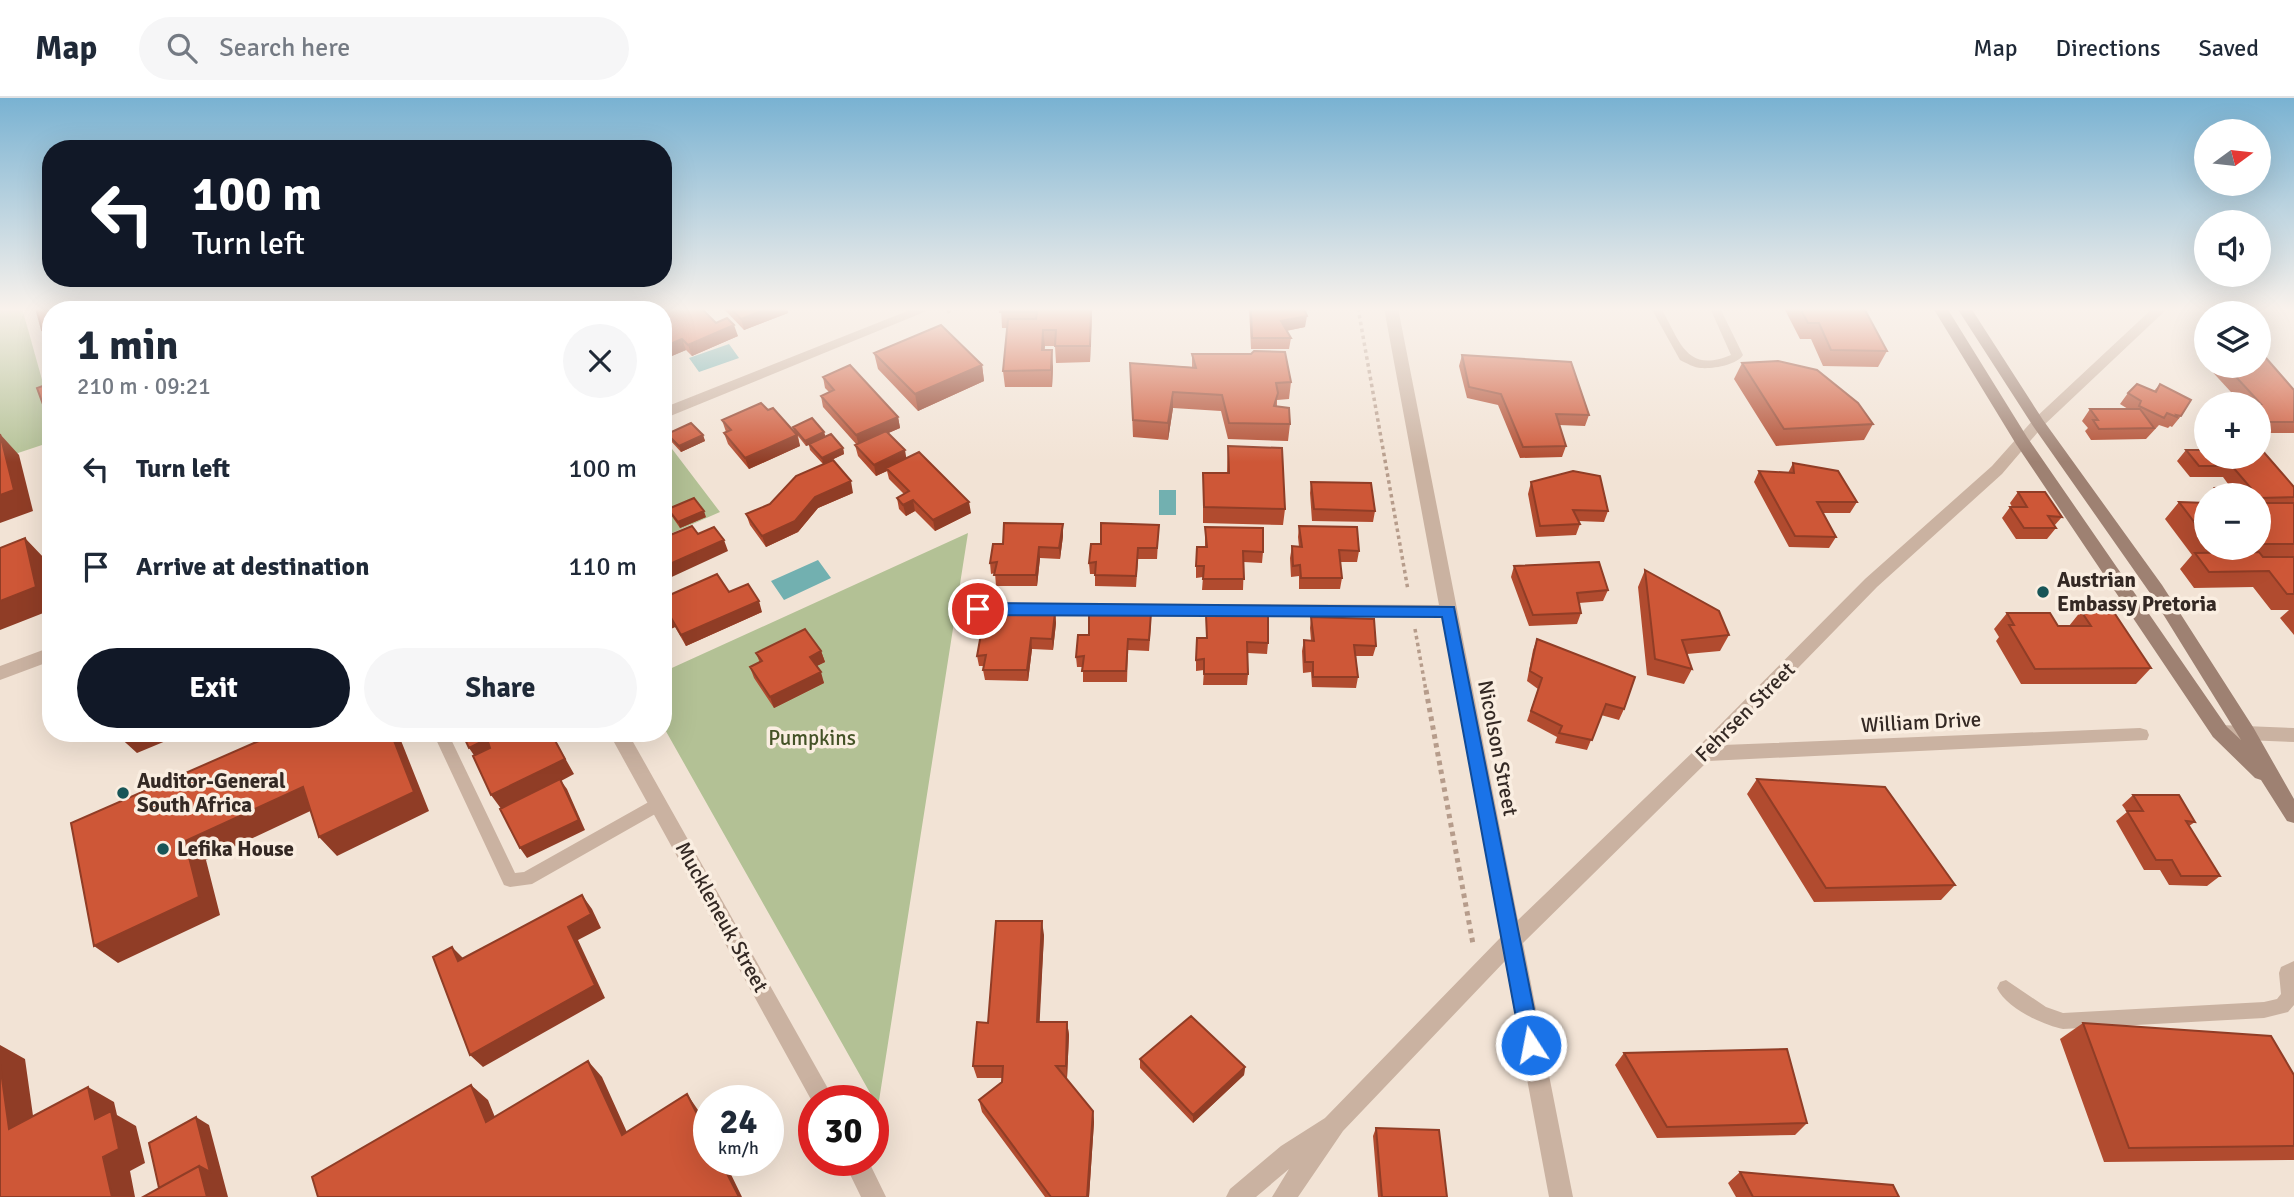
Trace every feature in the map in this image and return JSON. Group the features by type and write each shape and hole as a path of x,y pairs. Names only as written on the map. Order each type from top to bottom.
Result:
{"main road":[{"path":"1971,359 2021,440 2220,732 2272,782"},
{"path":"1997,359 2038,423 2156,589 2246,732 2272,782 2294,815"}],"street":[{"path":"672,410 799,359"},
{"name":"Nicolson Street","path":"1401,359 1561,1197"},
{"name":"Fehrsen Street","path":"1284,1197 1335,1123 1565,887 1703,754 1871,583 1997,470 2021,440 2106,359"},
{"path":"978,609 1449,611"},
{"path":"0,673 42,657"},
{"path":"2220,732 2294,735"},
{"name":"William Drive","path":"1703,754 2140,735"},
{"name":"Muckleneuk Street","path":"623,742 815,1085"},
{"name":"Fehrsen Street","path":"1238,1197 1289,1154 1335,1123"},
{"path":"863,1176 874,1197"}],"lane":[{"path":"1687,359 1702,365 1733,359"},
{"path":"444,742 510,880 526,879 659,804"},
{"path":"2006,988 2037,1013 2063,1021 2264,1010 2282,1006 2290,997 2287,973 2294,969"}],"path":[{"path":"1367,359 1479,976"}],"green space":[{"path":"0,359 36,359 42,380 42,445 0,459"},
{"path":"672,449 720,512 672,533"},
{"name":"Pumpkins","path":"968,533 881,1085 866,1085 672,742 672,668"}],"water":[{"path":"690,359 735,359 699,372"},
{"path":"1159,490 1176,490 1176,515 1159,515"},
{"path":"818,560 831,578 784,600 771,581"}],"building":[{"path":"880,359 976,359 982,365 915,394"},
{"path":"1004,359 1052,359 1051,370 1003,371"},
{"path":"1194,359 1286,359 1291,382 1276,383 1278,393 1274,406 1289,408 1290,424 1229,423 1222,395 1173,392 1168,423 1133,420 1130,363 1196,368"},
{"path":"1463,359 1571,362 1589,415 1556,414 1566,446 1523,447 1501,394 1469,387"},
{"path":"1778,361 1817,370 1858,403 1873,424 1784,429 1742,363"},
{"path":"2271,364 2294,390 2294,422 2271,422 2271,392 2250,392 2237,378 2271,378"},
{"path":"850,365 898,417 856,435 821,396 834,390 823,377"},
{"path":"2137,384 2156,392 2160,384 2191,400 2181,416 2167,413 2164,418 2139,406 2141,401 2128,393"},
{"path":"42,386 42,402 37,388"},
{"path":"761,403 768,410 773,408 797,435 745,458 724,433 731,430 722,420"},
{"path":"2090,409 2140,409 2154,428 2099,429 2093,420 2098,420"},
{"path":"812,418 824,432 805,441 793,427"},
{"path":"691,423 703,435 679,446 672,439 672,432"},
{"path":"886,431 905,450 874,465 855,445"},
{"path":"0,434 14,490 0,495"},
{"path":"831,434 843,448 822,458 809,444"},
{"path":"1228,446 1282,448 1285,509 1204,507 1203,473 1229,473"},
{"path":"2186,450 2194,450 2194,460"},
{"path":"919,452 969,502 933,520 913,500 903,505 897,498 909,491 886,468"},
{"path":"833,460 851,481 815,497 795,521 762,536 746,514 770,504 796,476"},
{"path":"2271,461 2294,487 2294,497 2271,498 2271,483 2247,483 2235,469 2271,469"},
{"path":"1793,463 1838,471 1857,502 1817,502 1836,537 1795,536 1759,471 1794,473"},
{"path":"1573,471 1600,476 1608,511 1573,510 1580,524 1540,526 1531,482"},
{"path":"1311,482 1371,483 1375,511 1314,509"},
{"path":"2018,492 2045,492 2062,517 2048,516 2056,528 2024,528 2010,507 2027,507"},
{"path":"694,498 704,511 678,522 672,514 672,507"},
{"path":"2179,502 2194,503 2194,522"},
{"path":"2271,503 2294,503 2294,544 2271,544"},
{"path":"1004,523 1063,524 1059,548 1039,547 1036,575 994,575 997,562 990,563 993,544 1003,544"},
{"path":"1101,523 1159,525 1157,548 1138,548 1136,576 1095,575 1096,562 1089,563 1091,544 1101,544"},
{"path":"692,526 698,534 714,527 724,540 672,563 672,534"},
{"path":"1299,526 1357,527 1359,551 1339,550 1342,578 1301,578 1300,565 1293,566 1292,546 1302,547"},
{"path":"1205,527 1263,528 1263,552 1243,551 1244,579 1203,579 1204,566 1196,566 1197,547 1207,547"},
{"path":"25,538 36,587 0,601 0,548"},
{"path":"2271,557 2294,557 2294,594 2287,594 2269,571 2209,572 2200,560 2271,560"},
{"path":"1599,562 1608,590 1577,593 1581,613 1533,615 1514,566"},
{"path":"1645,570 1719,611 1729,635 1682,640 1692,669 1655,659"},
{"path":"717,574 729,592 748,584 759,601 681,635 672,619 672,594"},
{"path":"993,611 1055,612 1052,639 1031,638 1027,670 983,670 986,655 977,656 981,634 992,634"},
{"path":"2081,611 2113,611 2151,668 2035,669 2009,625 2014,625 2007,613 2050,613 2058,626 2091,626"},
{"path":"1089,612 1151,613 1149,640 1128,639 1126,671 1082,671 1084,656 1076,657 1078,635 1089,635"},
{"path":"1206,615 1268,616 1268,643 1247,642 1248,674 1204,674 1204,659 1196,660 1197,638 1207,638"},
{"path":"1311,617 1374,619 1376,646 1354,645 1358,677 1313,677 1313,662 1305,662 1304,640 1314,641"},
{"path":"805,629 821,651 810,657 821,672 770,697 750,667 762,661 756,653"},
{"path":"1537,639 1635,677 1624,709 1606,704 1592,740 1559,733 1562,726 1531,711 1542,678 1530,671"},
{"name":"Lefika House","path":"256,742 395,742 414,792 319,837 303,787 185,841 199,897 94,946 71,823"},
{"path":"466,742 481,742 469,748"},
{"path":"488,742 556,742 565,759 491,795 473,756 490,748"},
{"path":"560,779 579,820 520,848 500,809"},
{"path":"1757,779 1885,787 1955,885 1826,888"},
{"path":"2133,795 2179,795 2195,822 2186,821 2220,876 2181,876 2172,860 2156,860 2127,811 2143,811"},
{"path":"582,895 591,914 568,927 595,985 470,1055 433,957 452,947 458,961"},
{"path":"996,921 1042,921 1037,1022 1067,1022 1066,1066 1056,1066 1093,1111 1087,1197 1051,1197 979,1100 1002,1082 1003,1066 973,1066 977,1022 988,1023"},
{"path":"1191,1016 1245,1067 1193,1115 1140,1059"},
{"path":"2083,1023 2271,1036 2294,1075 2294,1146 2129,1148"},
{"path":"1787,1049 1807,1123 1667,1127 1624,1053"},
{"path":"588,1061 622,1135 687,1094 693,1106 693,1176 728,1176 739,1197 318,1197 312,1177 471,1085 486,1122"},
{"path":"0,1064 9,1129 88,1087 95,1119 111,1111 119,1149 103,1157 112,1197 0,1197"},
{"path":"196,1117 210,1172 199,1166 159,1188 149,1143"},
{"path":"1376,1128 1439,1130 1447,1197 1382,1197"},
{"path":"199,1166 207,1197 143,1197"},
{"path":"1740,1172 1893,1185 1899,1197 1753,1197"}],"place":[{"name":"Austrian Embassy Pretoria","path":"2043,592"},
{"name":"Auditor-General South Africa","path":"123,793"},
{"name":"Lefika House","path":"163,849"}],"route":[{"path":"978,609 1449,611 1531,1045"}]}
